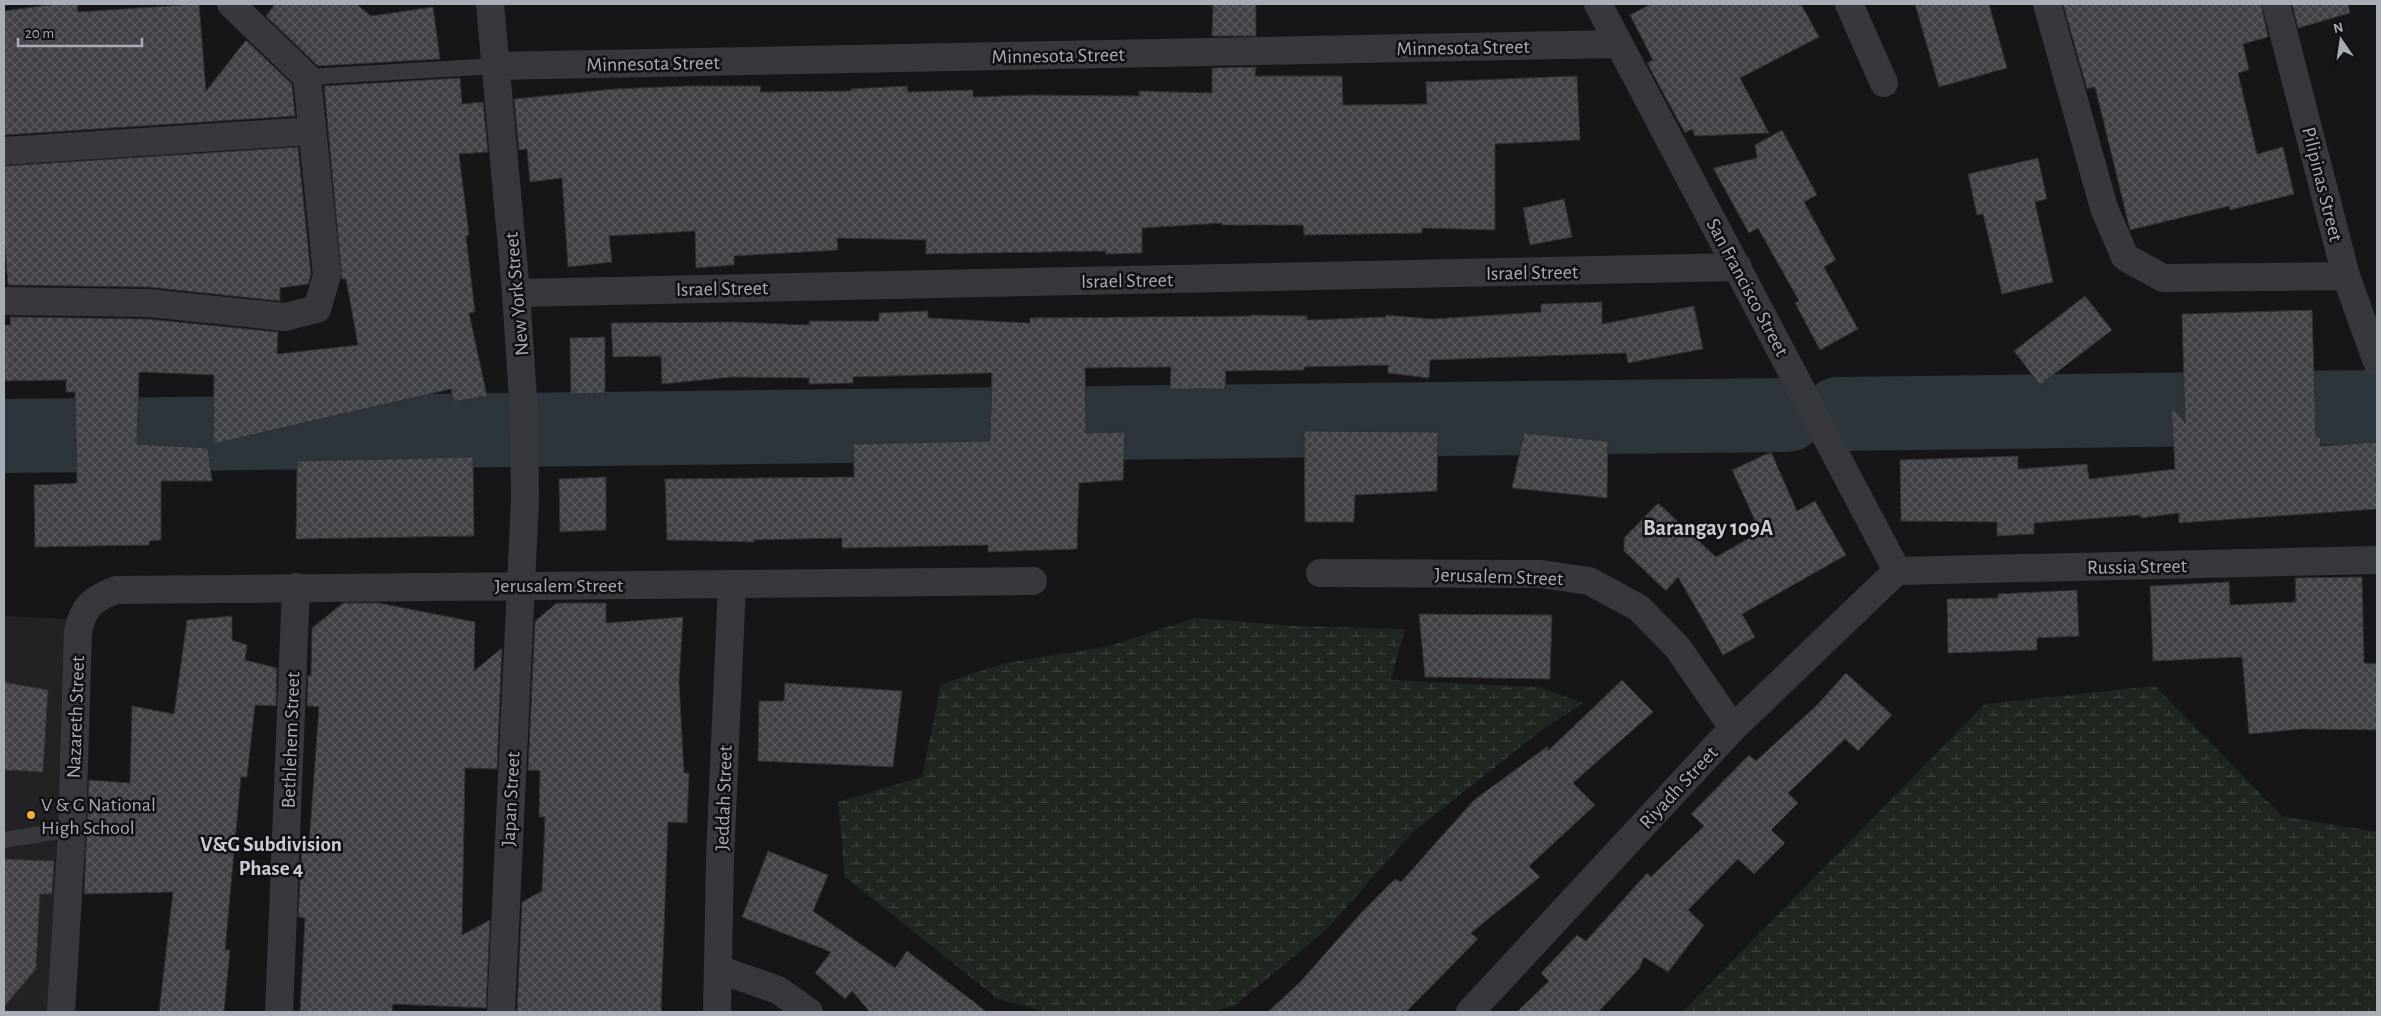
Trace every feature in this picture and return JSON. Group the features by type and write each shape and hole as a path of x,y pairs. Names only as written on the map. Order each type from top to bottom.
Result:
{"street":[{"path":"4,301 148,302 285,316 317,309 327,275 307,77 231,4"},
{"name":"New York Street","path":"490,4 516,293 524,413 525,499 520,585"},
{"name":"San Francisco Street","path":"1598,4 1897,571"},
{"path":"1849,4 1884,83"},
{"path":"2047,4 2104,208 2125,257 2163,278 2346,276"},
{"name":"Pilipinas Street","path":"2276,4 2346,276 2377,362"},
{"name":"Minnesota Street","path":"497,66 1619,44"},
{"path":"4,151 311,131"},
{"name":"Israel Street","path":"516,293 1738,268"},
{"name":"Russia Street","path":"1897,571 2377,560"},
{"name":"Riyadh Street","path":"1470,1012 1733,728 1897,571"},
{"name":"Jerusalem Street","path":"1320,573 1540,574 1589,581 1638,608 1678,648 1733,728"},
{"name":"Jerusalem Street","path":"89,605 101,596 116,590 1033,581"},
{"name":"Jeddah Street","path":"717,1012 720,858 732,584"},
{"name":"Japan Street","path":"501,1012 520,585"},
{"name":"Bethlehem Street","path":"279,1012 296,587"},
{"name":"Nazareth Street","path":"61,1012 72,829 78,632 81,616 89,605"},
{"path":"718,969 778,990 809,1012"}],"lane":[{"path":"307,77 497,66"},
{"path":"4,840 44,832 72,829"}],"shaded area":[{"name":"V & G National High School","path":"4,616 68,619 48,1012 4,1012"}],"green space":[{"path":"1195,618 1295,626 1405,629 1391,680 1539,687 1583,703 1543,729 1412,833 1326,930 1234,1006 1207,1012 1046,1012 998,999 845,877 838,802 922,777 941,684 1006,663 1110,646"},
{"path":"2155,686 2282,816 2377,832 2377,1012 1682,1012 1985,704"}],"building":[{"path":"56,4 77,4 78,12 199,4 206,91 246,40 292,84 295,116 4,135 4,11"},
{"path":"275,4 356,4 371,16 433,7 440,59 318,66 266,16"},
{"path":"1213,4 1256,4 1256,36 1212,36"},
{"path":"1651,4 1801,4 1819,37 1740,78 1769,133 1695,136 1692,129 1685,133 1647,63 1653,60 1630,15"},
{"path":"1915,4 1989,4 2007,68 1939,87"},
{"path":"2063,4 2261,4 2268,37 2243,44 2249,70 2238,73 2257,154 2283,147 2294,194 2230,210 2229,206 2130,230 2095,87 2087,89"},
{"path":"2292,4 2348,4 2350,13 2298,28"},
{"path":"1256,67 1255,76 1342,76 1343,105 1427,104 1426,82 1577,76 1580,140 1495,144 1495,230 1422,228 1422,233 1304,235 1303,225 1222,225 1222,223 1142,228 1142,253 1106,254 1106,251 926,254 926,240 837,238 838,250 734,256 734,265 696,268 695,231 609,236 612,262 568,267 562,178 530,182 527,149 519,150 514,99 614,89 687,86 761,86 760,92 851,91 851,89 907,86 908,92 973,90 973,97 1030,95 1139,96 1139,91 1212,93 1212,68"},
{"path":"460,78 462,104 483,102 488,152 459,154 469,235 466,236 475,312 469,313 487,396 454,402 451,389 213,444 214,375 139,372 137,444 208,448 212,481 161,481 161,540 149,541 149,545 35,547 34,485 77,483 75,392 66,392 66,380 4,381 4,325 11,325 10,317 147,319 278,332 277,354 358,345 346,279 342,279 324,86"},
{"path":"1782,130 1817,195 1804,202 1836,260 1824,267 1858,329 1820,350 1795,303 1799,301 1758,228 1749,233 1713,168 1757,158 1755,145"},
{"path":"298,147 311,274 308,284 280,288 280,301 148,287 8,285 4,236 4,166"},
{"path":"2038,158 2047,199 2035,202 2053,282 2002,294 1983,214 1977,215 1968,174"},
{"path":"1564,199 1572,237 1530,245 1523,208"},
{"path":"2085,296 2112,330 2040,385 2014,351"},
{"path":"1602,302 1602,324 1694,306 1703,349 1628,363 1626,353 1430,360 1429,378 1388,373 1388,365 1304,367 1304,370 1226,371 1225,389 1170,389 1171,367 1085,368 1086,433 1125,432 1123,480 1079,483 1077,549 988,552 988,545 842,548 842,538 754,540 754,542 667,540 665,479 854,477 853,444 990,441 992,373 853,377 853,383 809,384 809,378 732,377 662,384 661,356 613,357 611,323 736,322 809,325 809,321 879,321 879,313 928,311 928,318 1030,323 1030,318 1251,315 1307,316 1307,320 1386,317 1386,315 1432,319 1541,312 1541,304"},
{"path":"2312,310 2316,437 2320,437 2321,446 2377,442 2377,509 2179,523 2179,513 2141,518 2140,515 2034,523 2034,534 1997,536 1997,522 1901,521 1900,460 2018,456 2018,469 2087,464 2089,479 2175,469 2171,405 2185,423 2182,314"},
{"path":"605,337 605,393 571,394 570,338"},
{"path":"1304,431 1438,432 1437,491 1355,495 1354,522 1305,522"},
{"path":"1524,433 1608,441 1607,498 1512,488"},
{"path":"1771,452 1797,511 1815,501 1846,555 1742,614 1755,637 1723,655 1678,577 1666,591 1624,551 1624,538 1658,503 1716,557 1760,532 1732,470"},
{"path":"473,457 474,536 296,539 297,461"},
{"path":"606,477 606,530 560,532 559,479"},
{"path":"2362,577 2364,663 2377,664 2377,730 2302,729 2249,734 2242,657 2153,661 2150,586 2229,582 2230,605 2296,602 2295,578"},
{"path":"2077,590 2079,636 2037,638 2037,650 1948,653 1947,599 1998,598 1998,594"},
{"path":"343,603 379,603 475,622 474,671 502,648 497,769 465,768 462,935 490,920 486,1008 393,1004 392,1012 300,1012 305,918 298,917 302,845 309,845 319,707 307,706 308,675 311,676 312,628"},
{"path":"557,603 606,603 606,623 683,617 679,682 684,773 689,773 687,823 668,822 661,1012 517,1012 522,902 542,891 545,817 539,817 540,771 528,770 535,621"},
{"path":"1419,614 1552,615 1550,679 1425,677"},
{"path":"232,616 232,640 247,645 245,660 277,668 276,706 255,705 247,777 241,777 225,950 230,950 224,1012 159,1012 173,892 84,894 89,780 130,783 132,706 174,714 187,620"},
{"path":"1846,673 1892,715 1858,751 1845,739 1788,793 1798,803 1771,830 1785,843 1754,874 1738,859 1688,910 1704,925 1668,972 1644,957 1639,969 1598,1012 1517,1012 1549,981 1541,973 1577,935 1586,941 1647,873 1651,877 1704,826 1691,814 1749,755 1756,761 1817,705"},
{"path":"1622,680 1653,712 1573,783 1595,805 1529,866 1540,877 1471,933 1478,939 1406,1012 1268,1012 1301,981 1361,913 1395,879 1401,882 1474,800 1548,746 1548,751"},
{"path":"4,682 48,690 43,772 4,770"},
{"path":"785,683 902,691 893,767 758,761 759,701 784,701"},
{"path":"768,851 828,875 813,911 895,968 907,951 987,1012 870,1012 852,991 845,999 815,973 831,952 742,917"},
{"path":"4,859 54,861 52,894 40,894 36,969 4,1007"}],"waterway":[{"path":"1838,414 2372,407"},
{"path":"4,436 1788,415"}],"place":[{"name":"V & G National High School","path":"31,815"}],"district":[{"name":"Barangay 109A","path":"1708,527"},
{"name":"V&G Subdivision Phase 4","path":"271,856"}]}
